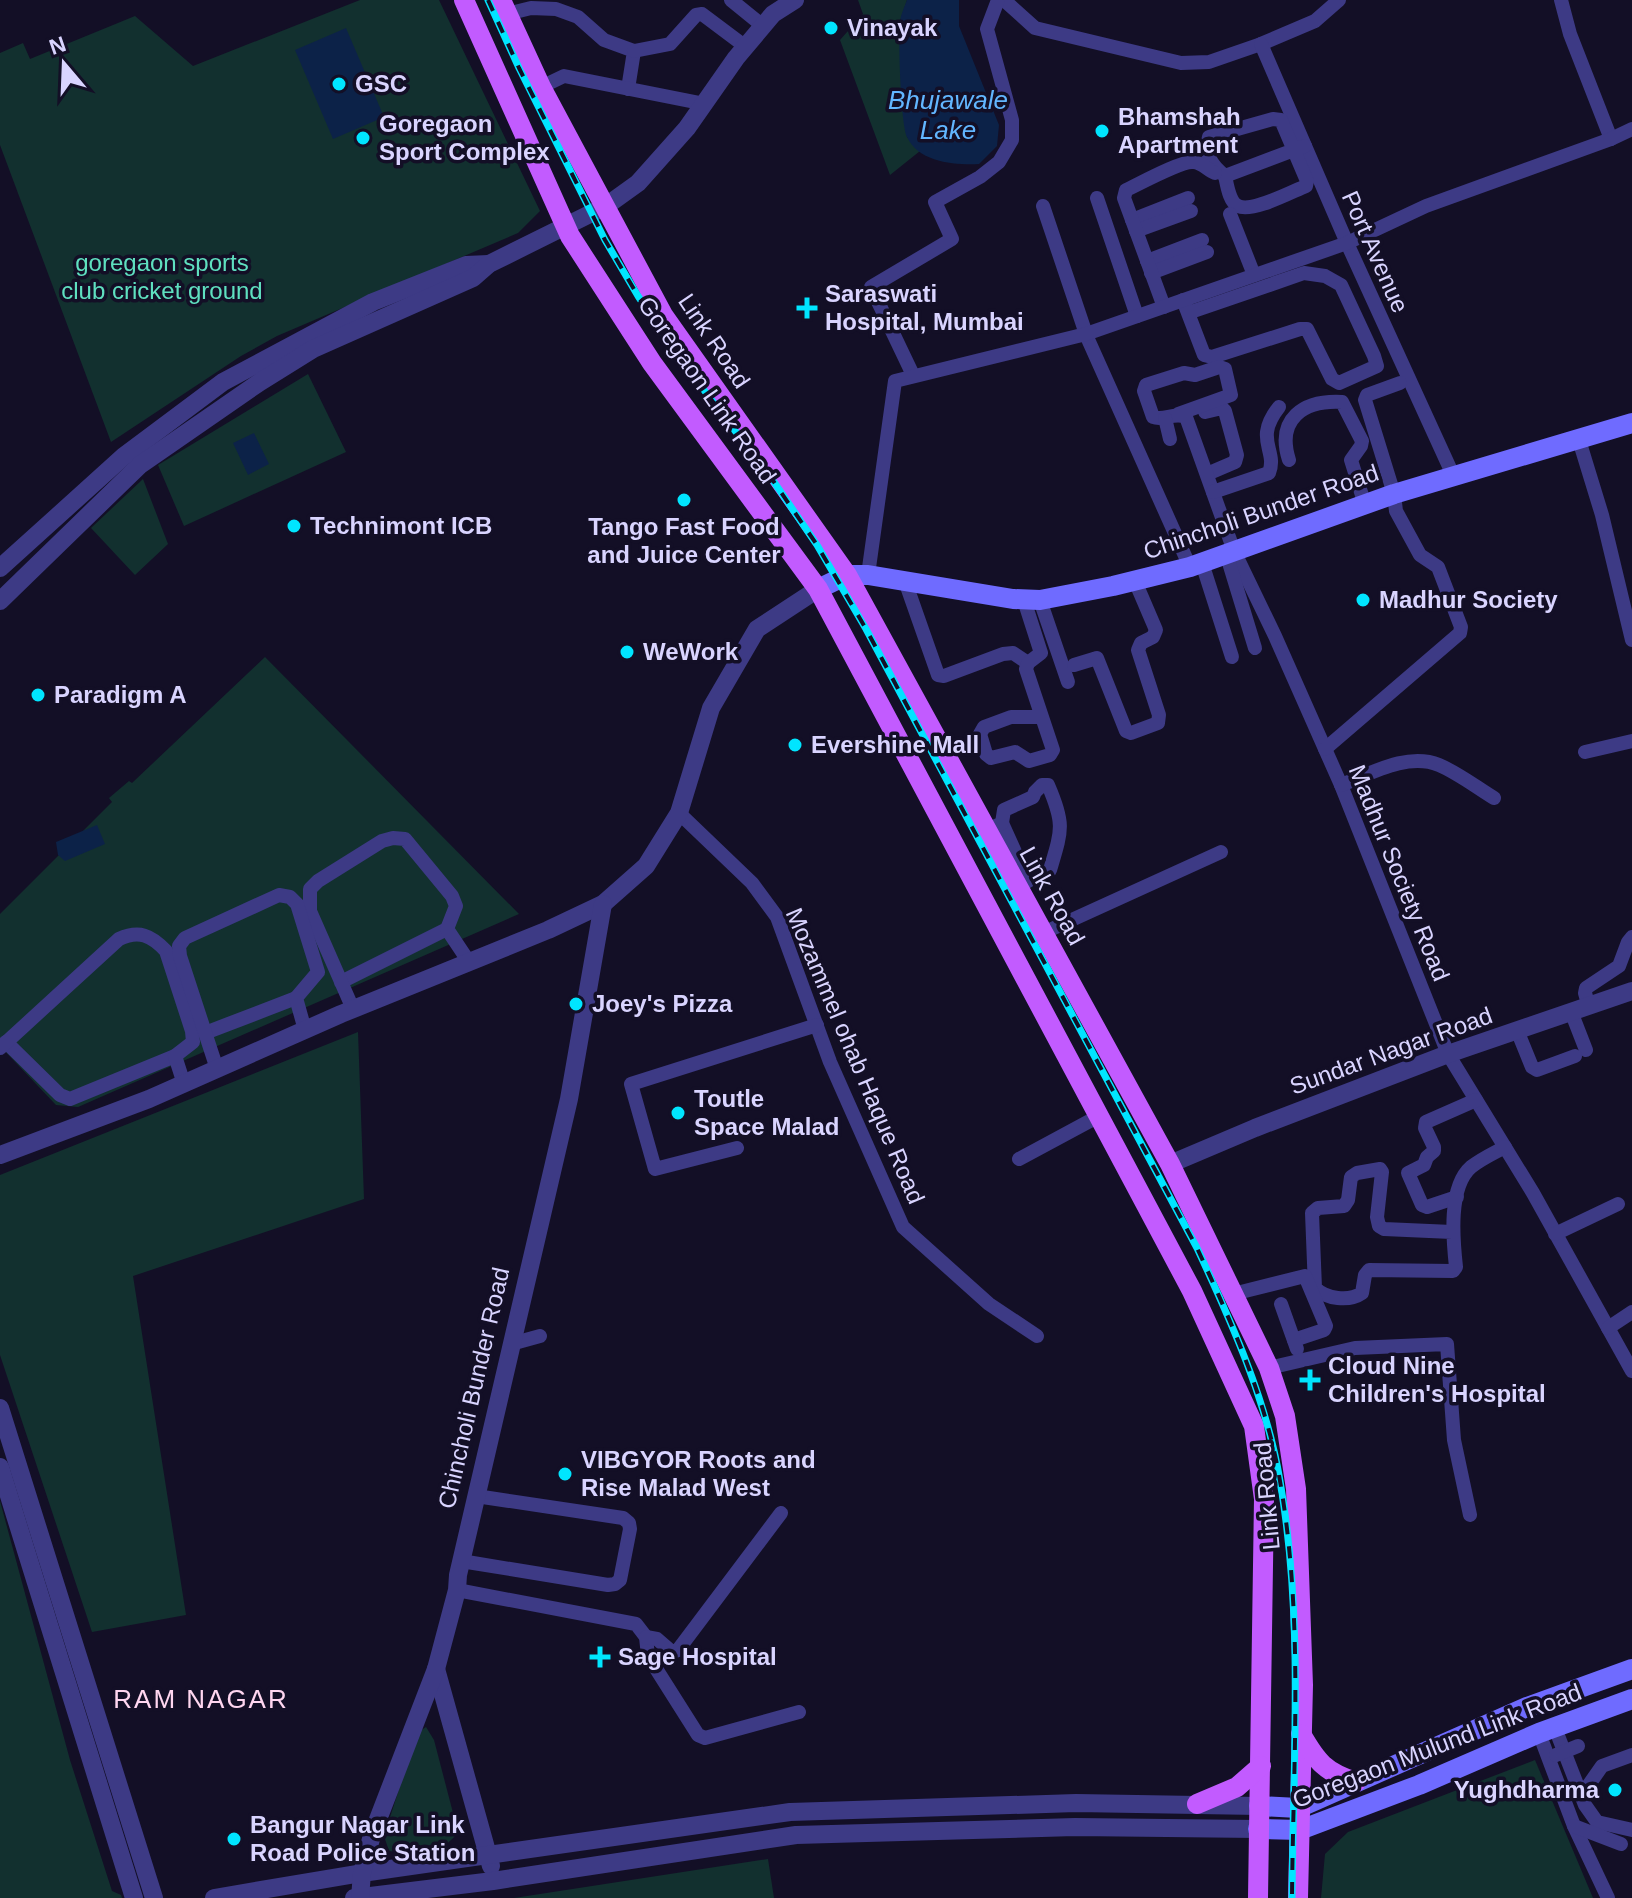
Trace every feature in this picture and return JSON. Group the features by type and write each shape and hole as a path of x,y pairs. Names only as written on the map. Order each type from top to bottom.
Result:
{"main road":[{"path":"464,0 562,221"},
{"name":"Link Road","path":"504,7 541,87 663,315 847,575 994,826 1043,933 1170,1164 1269,1368 1285,1416 1296,1489 1303,1685 1298,1898"},
{"name":"Goregaon Link Road","path":"562,221 652,363 818,589"},
{"name":"Chincholi Bunder Road","path":"818,589 847,575 868,575 1032,600 1135,581 1196,565 1453,475 1632,423"},
{"name":"Link Road","path":"818,589 1192,1291 1254,1426 1264,1499 1259,1806"},
{"path":"1047,1019 1082,1004"},
{"name":"Goregaon Mulund Link Road","path":"1298,1808 1527,1707 1632,1669"},
{"name":"Goregaon Mulund Link Road","path":"1258,1829 1300,1830 1632,1699"},
{"path":"1301,1734 1317,1761 1329,1771 1356,1782"},
{"path":"1197,1804 1237,1787 1261,1766"},
{"path":"1258,1898 1259,1806 1298,1808"}],"street":[{"path":"731,0 763,26"},
{"path":"0,601 140,465 260,382 313,349 473,278 489,264 562,221 606,206 638,183 687,128 773,14 795,0"},
{"path":"913,375 871,287 952,239 935,202 980,177 999,162 1012,140 1012,120 987,29 1001,0 1035,28 1181,63 1209,62 1261,44 1315,21 1339,0"},
{"path":"1561,0 1570,34 1611,139"},
{"path":"504,7 556,9 578,17 604,40 634,51 670,44 696,15 702,14 746,47"},
{"name":"Port Avenue","path":"1261,44 1299,148 1347,243 1453,475"},
{"path":"628,89 634,51"},
{"path":"541,87 564,76 705,104"},
{"path":"1273,119 1281,120 1299,148 1307,181 1306,186 1255,207 1238,207 1225,176 1213,167 1206,149 1209,137 1273,119"},
{"path":"1186,306 1254,275 1347,243 1426,206 1632,129"},
{"path":"1225,176 1299,148"},
{"path":"1164,307 1124,198 1126,190 1190,161 1202,163 1207,170 1215,172 1224,196"},
{"path":"1097,198 1137,316"},
{"path":"1134,226 1190,204"},
{"path":"1043,206 1086,334 1196,565 1232,657"},
{"path":"1230,214 1254,275"},
{"path":"1149,267 1204,246"},
{"path":"0,568 124,456 223,382 373,302 466,265 489,264"},
{"path":"868,575 895,381 1086,334 1164,307 1186,306 1304,273 1325,276 1341,285 1377,366 1339,383 1332,379 1307,329 1212,357 1204,355 1186,306"},
{"path":"1341,285 1362,277"},
{"path":"1374,356 1394,347"},
{"path":"1176,416 1231,395 1225,369 1219,367 1195,375 1184,373 1146,385 1144,391 1153,417 1159,419 1222,408 1225,411 1237,455 1235,462 1207,474"},
{"path":"1325,749 1460,633 1461,627 1438,567 1420,555 1396,511 1394,494 1365,400 1367,395 1400,383"},
{"path":"1289,460 1284,444 1285,433 1300,411 1332,401 1342,402 1362,441 1351,460 1365,505"},
{"path":"1213,492 1269,473 1272,467 1265,440 1267,428 1279,407"},
{"path":"1170,439 1176,416"},
{"path":"1176,416 1207,474 1255,648"},
{"path":"1579,440 1602,515 1632,640"},
{"path":"59,514 74,528"},
{"name":"Madhur Society Road","path":"1230,552 1341,785 1448,1054 1505,1147 1632,1371"},
{"path":"905,581 938,675 944,676 1003,654 1013,653 1028,663"},
{"path":"1074,665 1097,658 1126,731 1131,733 1158,723 1159,715 1138,650 1141,643 1153,637 1156,630 1135,581"},
{"name":"Chincholi Bunder Road","path":"0,1155 184,1084 603,904 646,866 679,813 711,708 757,629 818,589"},
{"path":"1032,600 1041,653 1028,663 1026,669 1042,717 1053,750 1050,755 1029,761 1015,752 991,758 986,754 980,734 984,727 1011,717 1042,717"},
{"path":"1032,600 1068,682"},
{"path":"1585,752 1632,741"},
{"path":"1341,785 1408,761 1423,761 1439,765 1494,798"},
{"path":"994,826 1004,810 1033,797 1042,785 1048,785 1059,809 1062,832 1050,870 1023,884"},
{"name":"Mozammel ohab Haque Road","path":"679,813 752,883 777,917 817,1025 903,1227 989,1304 1037,1336"},
{"path":"341,982 447,929 456,906 452,896 405,839 382,841 310,889 310,911 341,982 353,1009"},
{"path":"1043,933 1221,852"},
{"path":"205,1033 296,998 315,977 317,965 297,904 290,897 279,895 185,938 179,946 205,1033 217,1069"},
{"name":"Chincholi Bunder Road","path":"358,1898 372,1835 436,1669 457,1590 461,1561 569,1099 603,904"},
{"path":"447,929 469,962"},
{"path":"131,934 143,934 157,940 166,951 193,1042 175,1056 70,1099 60,1095 3,1045 119,939 131,934"},
{"path":"1517,1030 1532,1067 1537,1070 1580,1053 1581,1010 1586,988 1619,966 1632,937"},
{"name":"Sundar Nagar Road","path":"1170,1164 1448,1054 1632,991"},
{"path":"296,998 305,1030"},
{"path":"737,1148 655,1169 631,1084 817,1025"},
{"path":"175,1056 184,1084"},
{"path":"1457,1197 1427,1207 1422,1205 1408,1173 1424,1165 1434,1151 1425,1128 1426,1122 1476,1100"},
{"path":"1019,1159 1099,1116"},
{"path":"1452,1232 1384,1229 1379,1226 1377,1217 1382,1172 1380,1169 1357,1173 1351,1177 1348,1200 1344,1206 1318,1208 1312,1213 1315,1288 1323,1296 1355,1298 1362,1293 1369,1270 1453,1271 1456,1267 1452,1232 1457,1197 1469,1168 1505,1147"},
{"path":"1555,1234 1618,1204"},
{"path":"1233,1294 1305,1276 1326,1326 1324,1330 1294,1340"},
{"path":"1281,1304 1300,1361"},
{"path":"1608,1328 1632,1312"},
{"path":"511,1344 540,1336"},
{"path":"1269,1368 1355,1348 1447,1344 1454,1440 1470,1515"},
{"path":"0,1408 154,1898"},
{"path":"0,1467 134,1898"},
{"path":"461,1561 608,1585 620,1580 630,1529 623,1518 476,1496"},
{"path":"646,1637 657,1639 672,1652 678,1650 781,1513"},
{"path":"457,1590 636,1624 646,1637 648,1656 698,1735 705,1738 799,1712"},
{"path":"436,1669 490,1855 493,1881"},
{"path":"1547,1730 1562,1752 1577,1793 1597,1822 1632,1830"},
{"path":"1562,1752 1574,1826 1608,1898"},
{"path":"1577,1793 1602,1766 1632,1755"},
{"path":"214,1898 362,1873 790,1812 1076,1803 1259,1806"},
{"path":"1197,1804 1197,1829"},
{"path":"1574,1826 1621,1844"},
{"path":"358,1898 796,1835 1075,1827 1258,1829"}],"green space":[{"name":"goregaon sports club cricket ground","path":"360,0 439,0 540,211 518,233 277,336 241,356 111,442 0,145 0,53 23,43 30,59 135,16 193,66"},
{"path":"858,0 907,0 900,21 907,137 920,151 890,175 840,40 863,14"},
{"path":"308,374 346,452 184,526 158,465"},
{"path":"143,479 168,544 135,575 91,528"},
{"path":"265,657 519,914 78,1107 56,1105 0,1046 0,914 112,802 109,798 129,781 132,783"},
{"path":"358,1032 364,1199 133,1276 186,1615 92,1632 0,1355 0,1175"},
{"path":"0,1501 70,1760 112,1891 122,1898 0,1898"},
{"path":"426,1727 434,1740 458,1832 444,1846 427,1852 389,1851 384,1836 417,1733"},
{"path":"1535,1760 1593,1898 1321,1898 1325,1854 1348,1832"},
{"path":"768,1859 774,1898 514,1898"}],"water":[{"name":"Bhujawale Lake","path":"907,0 959,0 959,26 999,125 997,146 979,164 939,161 920,152 907,137 899,47 900,21"},
{"name":"GSC","path":"346,28 384,117 333,139 295,50"},
{"path":"254,433 269,464 248,475 233,443"},
{"path":"97,825 105,844 65,861 58,855 56,842"}],"railway":[{"path":"488,0 605,240 638,296 675,352 774,482 817,545 866,629 1197,1248 1235,1333 1257,1391 1274,1451 1287,1533 1295,1637 1292,1898"}],"place":[{"name":"Vinayak","path":"831,28"},
{"name":"GSC","path":"339,84"},
{"name":"Bhamshah Apartment","path":"1102,131"},
{"name":"Goregaon Sport Complex","path":"363,138"},
{"name":"Saraswati Hospital, Mumbai","path":"807,308"},
{"name":"Tango Fast Food and Juice Center","path":"684,500"},
{"name":"Technimont ICB","path":"294,526"},
{"name":"Madhur Society","path":"1363,600"},
{"name":"WeWork","path":"627,652"},
{"name":"Paradigm A","path":"38,695"},
{"name":"Evershine Mall","path":"795,745"},
{"name":"Joey's Pizza","path":"576,1004"},
{"name":"Toutle Space Malad","path":"678,1113"},
{"name":"Cloud Nine Children's Hospital","path":"1310,1380"},
{"name":"VIBGYOR Roots and Rise Malad West","path":"565,1474"},
{"name":"Sage Hospital","path":"600,1657"},
{"name":"Yughdharma","path":"1615,1790"},
{"name":"Bangur Nagar Link Road Police Station","path":"234,1839"}],"district":[{"name":"RAM NAGAR","path":"201,1699"}]}
